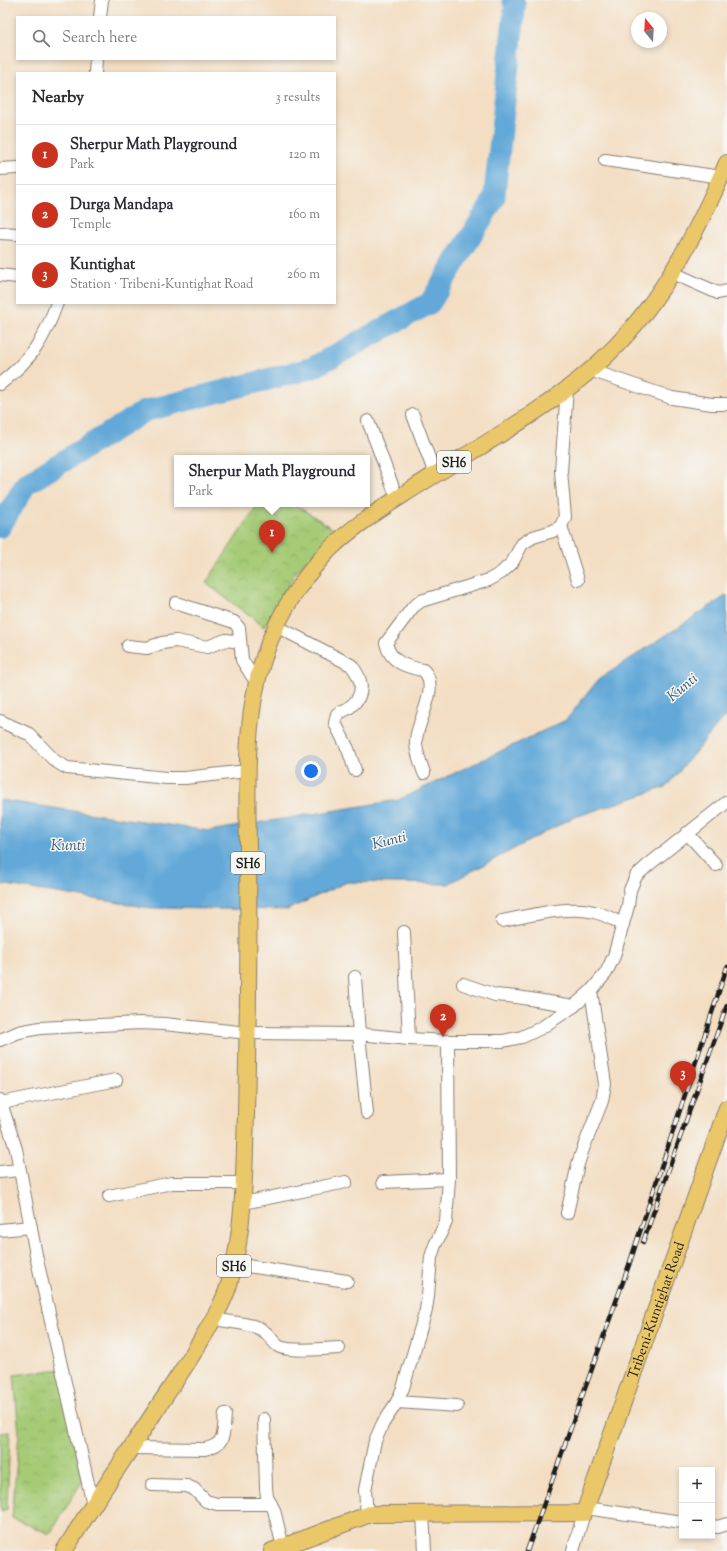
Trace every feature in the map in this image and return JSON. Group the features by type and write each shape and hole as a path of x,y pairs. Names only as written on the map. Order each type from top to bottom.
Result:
{"main road":[{"name":"SH6","path":"64,1551 92,1505 183,1371 214,1319 230,1282 241,1226 244,1183 249,933 247,771 256,682 263,655 276,626 301,585 315,566 331,548 348,534 398,498 515,424 567,389 608,354 648,310 673,273 721,178 727,163"},
{"name":"Tribeni-Kuntighat Road","path":"585,1510 727,1108"},
{"path":"278,1549 370,1514 585,1510"}],"street":[{"path":"100,16 102,0"},
{"path":"95,72 96,60"},
{"path":"605,160 721,178"},
{"path":"0,169 16,168"},
{"path":"0,233 16,234"},
{"path":"673,273 718,293 727,291"},
{"path":"0,275 16,278"},
{"path":"0,384 29,358 40,343 49,325 57,304"},
{"path":"590,370 672,398 712,404 727,404"},
{"path":"567,389 561,471 564,517 561,526 578,580"},
{"path":"413,415 435,474"},
{"path":"368,421 398,498"},
{"path":"424,773 415,741 430,695 428,676 423,670 400,664 389,651 386,643 388,638 413,606 421,601 489,580 502,573 512,563 522,544 533,537 553,531 561,526"},
{"path":"176,603 234,622 238,628 242,660 256,682"},
{"path":"276,626 351,665 356,671 361,691 351,707 337,714 335,722 349,752 355,770"},
{"path":"128,646 148,648 162,643 176,642 207,647 226,640 240,642"},
{"path":"0,721 29,734 55,761 67,768 173,778 247,771"},
{"path":"0,1040 19,1032 40,1028 112,1024 164,1024 248,1033 359,1034 448,1041 503,1041 522,1037 541,1028 574,1006 591,991 606,973 614,956 628,906 630,890 636,876 727,802"},
{"path":"687,833 716,865"},
{"path":"502,921 570,910 582,910 595,912 623,924"},
{"path":"404,932 409,1039"},
{"path":"355,976 367,1113"},
{"path":"463,984 495,995 574,1006"},
{"path":"567,1214 583,1149 602,1101 605,1084 591,991"},
{"path":"367,1515 365,1490 375,1440 383,1423 397,1402 404,1388 426,1310 431,1257 446,1222 449,1179 448,1041"},
{"path":"92,1505 31,1227 16,1149 3,1117 1,1102 116,1080"},
{"path":"0,1172 20,1170"},
{"path":"383,1182 449,1179"},
{"path":"243,1202 346,1182"},
{"path":"109,1196 172,1183 244,1183"},
{"path":"0,1230 31,1227"},
{"path":"234,1264 347,1281"},
{"path":"214,1319 256,1327 269,1335 274,1343 280,1347 292,1349 339,1348"},
{"path":"397,1402 457,1406"},
{"path":"132,1448 205,1449 214,1447 220,1444 222,1439 225,1414"},
{"path":"264,1419 266,1488 267,1497 274,1510 278,1549"},
{"path":"152,1486 187,1486 194,1489 206,1501 217,1504 271,1504"},
{"path":"573,1551 585,1510 679,1522"},
{"path":"423,1513 425,1551"},
{"path":"715,1526 727,1524"}],"green space":[{"path":"256,507 299,507 340,533 296,572 264,627 206,583"},
{"path":"61,1369 83,1480 50,1534 12,1518 19,1434 14,1375"},
{"path":"10,1432 7,1510 0,1512 0,1433"}],"water":[{"name":"Kunti","path":"727,595 727,714 666,787 572,818 448,884 347,882 287,910 151,908 0,884 0,800 209,831 398,800 566,720 598,680"}],"waterway":[{"path":"0,527 26,484 145,411 312,368 430,303 494,199 515,5 513,0"}],"railway":[{"path":"527,1551 629,1265 727,967"},
{"path":"643,1242 727,1005"}],"place":[{"name":"Sherpur Math Playground","path":"272,553"},
{"name":"Durga Mandapa","path":"443,1037"},
{"name":"Kuntighat","path":"683,1094"}]}
